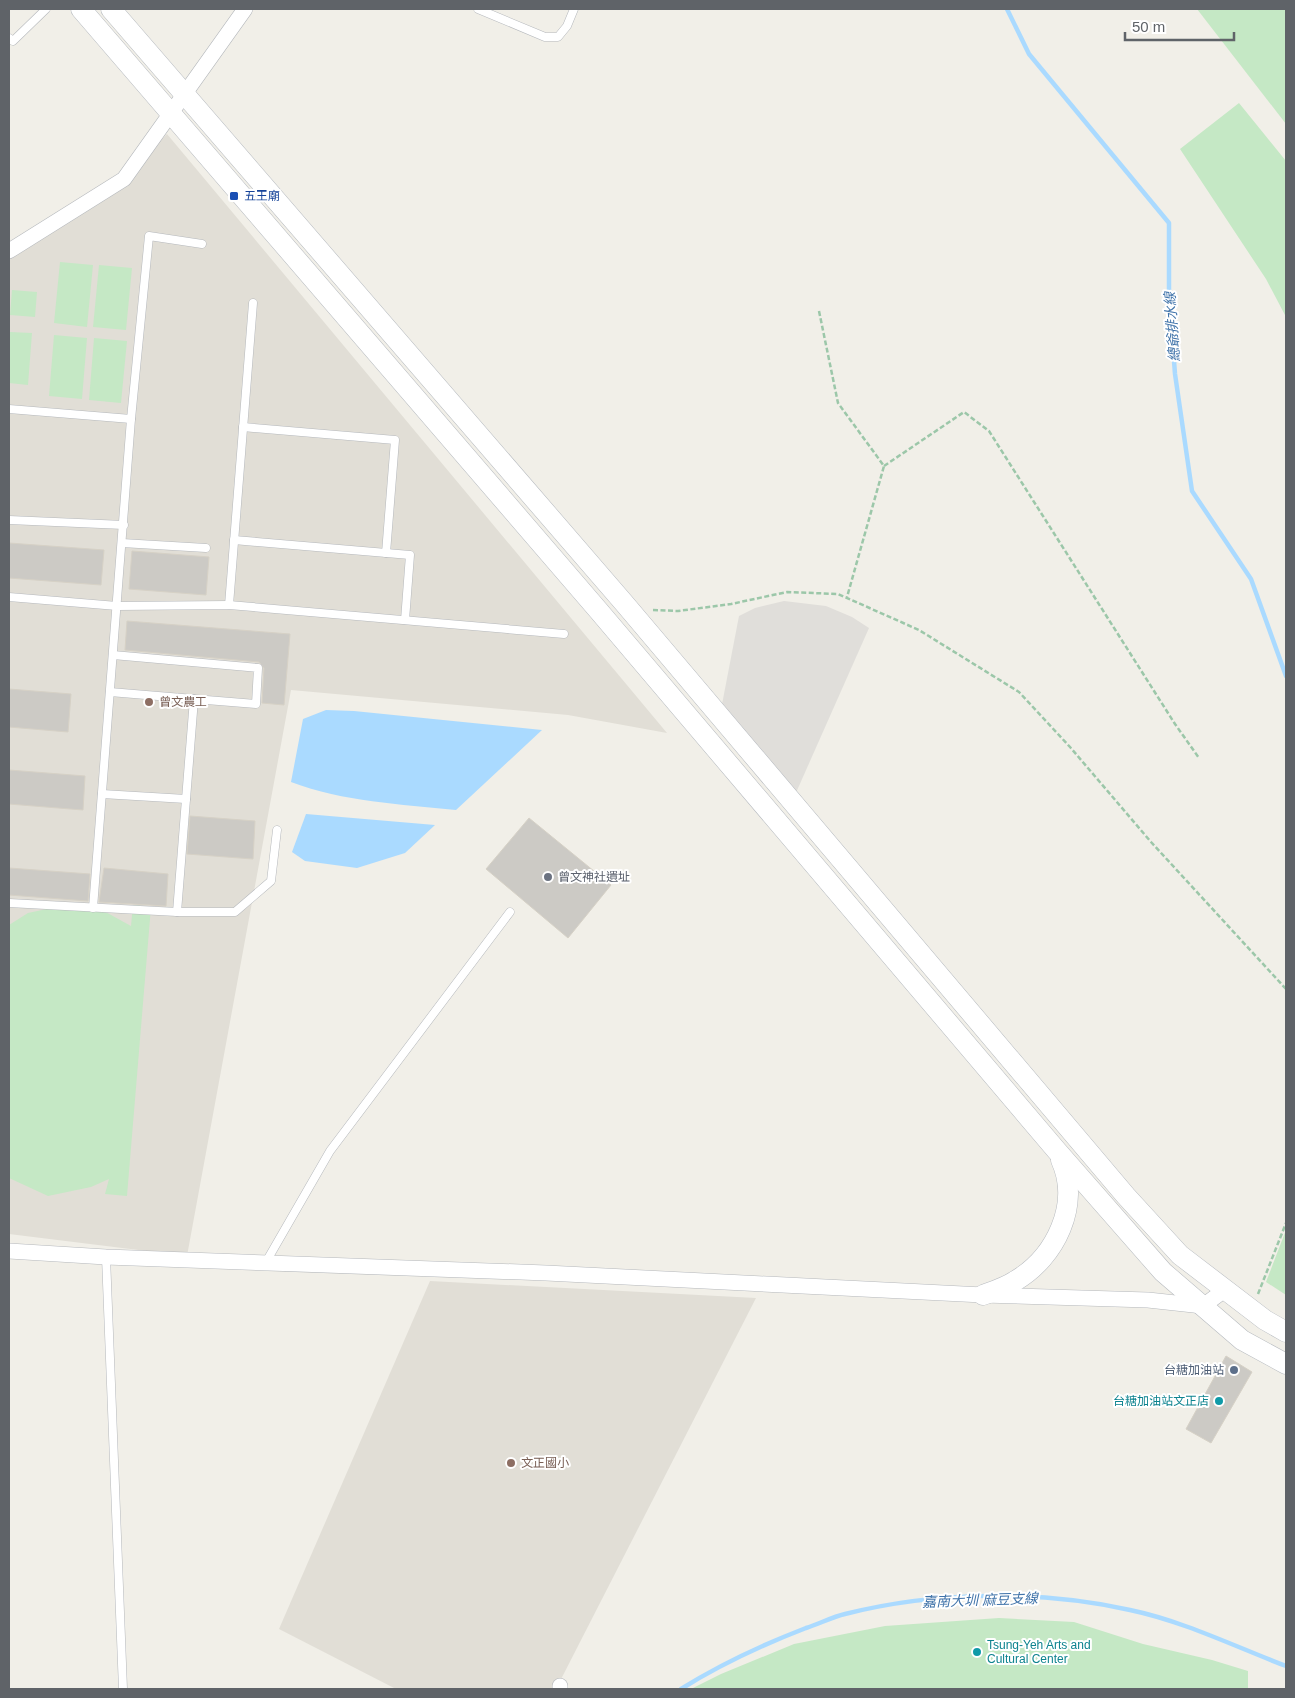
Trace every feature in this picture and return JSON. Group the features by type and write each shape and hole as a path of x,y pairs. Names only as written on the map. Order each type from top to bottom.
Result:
{"main road":[{"path":"81,9 598,610 1057,1151 1163,1272 1242,1340 1286,1364"},
{"path":"111,9 624,603 1126,1196 1180,1255 1249,1307 1286,1332"},
{"path":"983,1295 1015,1282 1036,1266 1054,1244 1066,1215 1070,1190 1068,1175 1057,1151"}],"street":[{"path":"9,251 124,179 245,9"},
{"path":"9,1251 106,1257 787,1284 983,1295 1148,1300 1202,1306 1226,1289"}],"lane":[{"path":"9,38 13,41 46,9"},
{"path":"478,9 545,37 558,37 567,26 574,9"},
{"path":"94,908 131,419 149,236 202,244"},
{"path":"229,605 253,303"},
{"path":"9,408 131,419"},
{"path":"243,426 395,440 386,553"},
{"path":"9,520 124,525"},
{"path":"234,540 410,555 405,620"},
{"path":"122,543 206,548"},
{"path":"9,597 117,606 229,605 564,634"},
{"path":"110,692 256,704 258,668 114,655"},
{"path":"177,912 194,699"},
{"path":"102,794 186,799"},
{"path":"9,903 177,912 235,912 271,881 277,830"},
{"path":"266,1262 330,1151 510,912"},
{"path":"106,1257 123,1689"}],"path":[{"path":"819,311 838,403 884,466"},
{"path":"847,597 884,466 964,412 989,431 1175,724 1199,758"},
{"path":"651,610 678,611 731,604 787,592 838,594 918,630 1019,692 1151,842 1286,989"},
{"path":"1249,1307 1260,1291 1286,1223"}],"shaded area":[{"name":"曾文農工","path":"167,134 667,733 568,715 291,690 187,1256 9,1234 9,253 124,177"},
{"path":"784,601 826,606 852,617 869,628 791,804 719,720 739,616 755,608"},
{"name":"文正國小","path":"430,1281 756,1298 556,1689 396,1689 279,1629"}],"green space":[{"path":"1197,9 1286,9 1286,124"},
{"path":"1239,103 1286,161 1286,317 1266,279 1180,149"},
{"path":"60,262 93,265 87,327 54,323"},
{"path":"99,265 132,268 126,330 93,327"},
{"path":"12,290 37,292 35,317 10,315"},
{"path":"10,332 32,333 28,385 9,383"},
{"path":"54,335 87,338 82,399 49,396"},
{"path":"94,338 127,341 121,403 89,400"},
{"path":"70,904 102,910 131,926 133,905 151,907 127,1196 105,1194 109,1179 91,1187 48,1196 9,1178 9,925 28,913"},
{"path":"1286,1230 1286,1295 1266,1282"},
{"name":"Tsung-Yeh Arts and Cultural Center","path":"999,1618 1074,1622 1143,1644 1212,1660 1248,1671 1248,1689 691,1689 721,1674 794,1644 885,1626"}],"water":[{"path":"326,710 354,711 542,730 456,810 352,798 311,789 291,782 303,719"},
{"path":"306,814 435,825 405,853 357,868 305,861 292,852"}],"building":[{"path":"9,543 104,550 101,585 9,578"},
{"path":"132,551 209,557 206,595 129,589"},
{"path":"127,621 290,634 284,705 262,703 264,668 259,662 125,650"},
{"path":"9,689 71,694 68,732 9,727"},
{"path":"9,770 85,776 83,810 9,804"},
{"path":"190,816 255,821 253,859 187,854"},
{"name":"曾文神社遺址","path":"529,818 611,885 568,938 486,869"},
{"path":"9,868 90,874 88,901 9,895"},
{"path":"104,868 168,874 166,906 99,902"},
{"name":"台糖加油站文正店","path":"1226,1356 1252,1372 1211,1443 1186,1429"}],"waterway":[{"name":"總爺排水線","path":"1007,9 1029,54 1169,223 1169,295 1175,374 1192,491 1251,579 1286,676"},
{"name":"嘉南大圳 麻豆支線","path":"681,1689 711,1671 758,1648 840,1615 880,1606 951,1597 1024,1596 1095,1603 1130,1610 1170,1621 1286,1666"}],"place":[{"name":"五王廟","path":"234,196"},
{"name":"曾文農工","path":"149,702"},
{"name":"曾文神社遺址","path":"548,877"},
{"name":"台糖加油站","path":"1234,1370"},
{"name":"台糖加油站文正店","path":"1219,1401"},
{"name":"文正國小","path":"511,1463"},
{"name":"Tsung-Yeh Arts and Cultural Center","path":"977,1652"}]}
